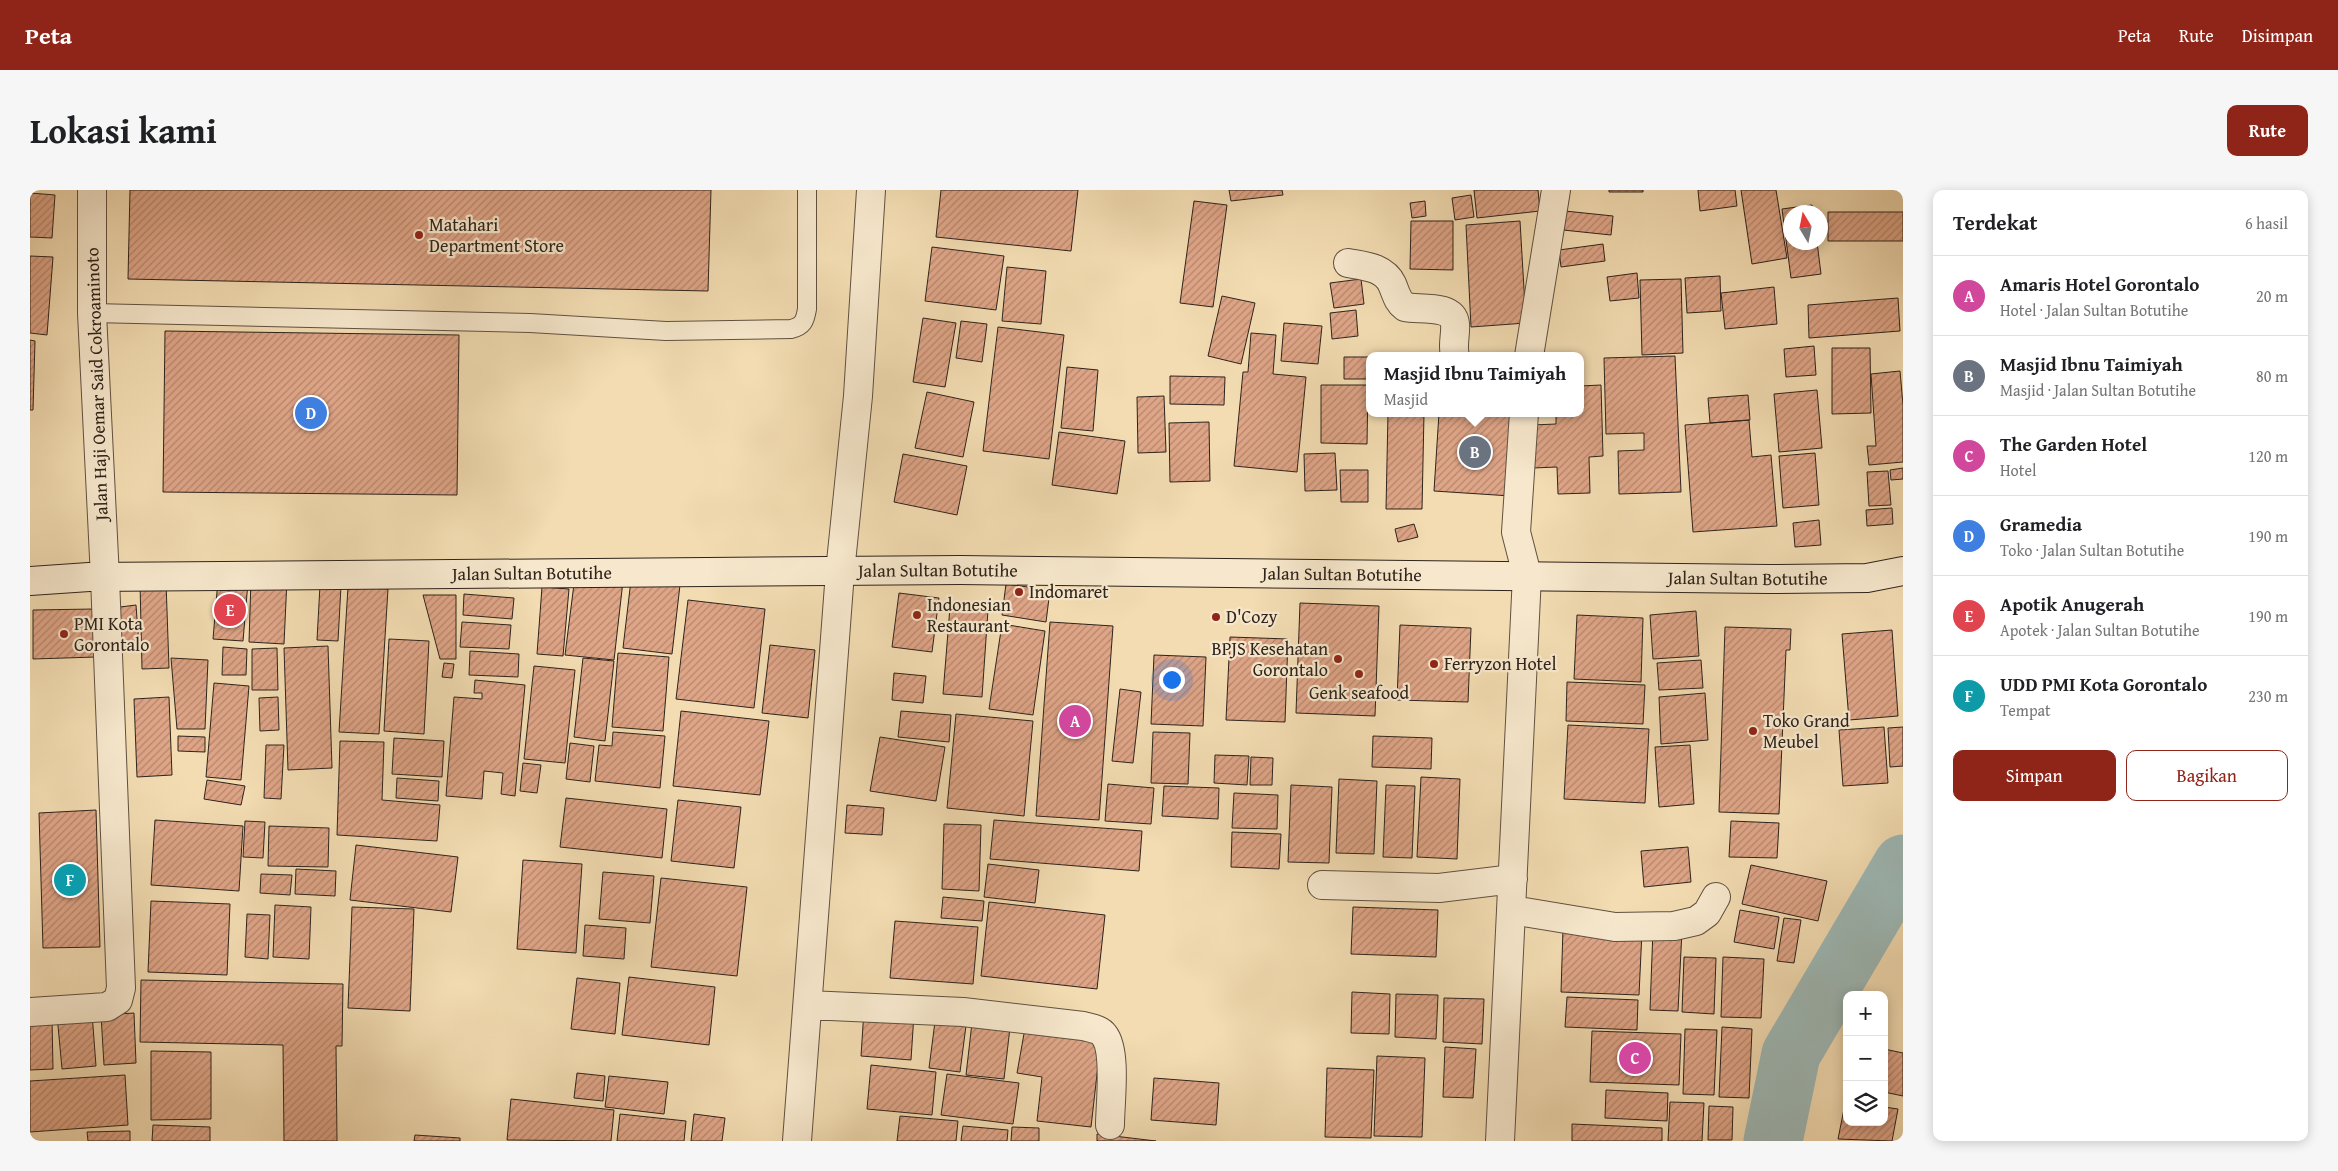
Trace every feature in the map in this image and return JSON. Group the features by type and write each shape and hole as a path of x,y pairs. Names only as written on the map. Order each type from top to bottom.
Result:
{"street":[{"name":"Jalan Haji Oemar Said Cokroaminoto","path":"30,1012 107,1007 118,1000 121,988 105,578 92,313 92,190"},
{"path":"797,1141 840,572 858,396 871,190"},
{"path":"1530,352 1556,190"},
{"path":"1348,263 1376,269 1383,273 1392,284 1397,299 1405,307 1444,310 1450,314 1455,323 1454,352"},
{"path":"1500,1141 1527,575 1516,532 1524,417"},
{"name":"Jalan Sultan Botutihe","path":"30,581 105,578 970,570 1867,578 1903,571"},
{"path":"1322,885 1439,888 1513,879"},
{"path":"1512,910 1615,927 1674,926 1696,921 1707,913 1716,897"},
{"path":"808,1005 963,1012 1063,1024 1096,1030 1104,1034 1111,1051 1110,1124"}],"lane":[{"path":"92,313 530,323 666,331 791,329 799,327 804,322 807,309 807,190"}],"building":[{"name":"Matahari Department Store","path":"130,190 711,190 708,291 128,279"},
{"path":"941,190 1078,190 1071,251 936,237"},
{"path":"1229,190 1282,190 1283,195 1231,201"},
{"path":"1474,190 1538,190 1540,211 1477,218"},
{"path":"1609,190 1643,190 1643,192 1609,192"},
{"path":"1698,190 1735,190 1737,206 1700,211"},
{"path":"1741,190 1776,190 1783,233 1783,250 1786,250 1787,258 1752,264"},
{"path":"30,193 55,195 52,238 30,237"},
{"path":"1471,195 1474,217 1455,220 1452,198"},
{"path":"1194,201 1227,205 1213,307 1180,303"},
{"path":"1425,201 1426,216 1412,218 1410,203"},
{"path":"1565,211 1613,216 1611,235 1563,230"},
{"path":"1828,212 1903,212 1903,241 1828,241"},
{"path":"1411,221 1453,221 1453,270 1410,269"},
{"path":"1520,221 1526,323 1471,327 1466,225"},
{"path":"1603,244 1605,261 1561,267 1559,250"},
{"path":"932,247 1004,256 996,310 925,301"},
{"path":"1787,250 1818,250 1821,274 1791,278"},
{"path":"30,256 53,257 47,335 30,333"},
{"path":"1007,267 1046,271 1041,324 1002,321"},
{"path":"1637,273 1639,298 1610,301 1607,277"},
{"path":"1720,276 1721,311 1687,313 1685,278"},
{"path":"1361,279 1364,304 1334,308 1330,283"},
{"path":"1681,279 1683,353 1642,355 1640,280"},
{"path":"1774,287 1777,324 1725,329 1721,293"},
{"path":"1222,296 1255,303 1241,364 1208,356"},
{"path":"1898,298 1900,331 1809,338 1808,305"},
{"path":"1356,310 1358,336 1332,339 1330,313"},
{"path":"923,318 956,323 945,387 913,382"},
{"path":"961,321 987,324 982,362 956,358"},
{"path":"1284,323 1322,326 1318,364 1281,361"},
{"path":"998,327 1064,335 1049,459 983,451"},
{"path":"165,331 459,335 457,495 163,492"},
{"path":"1251,333 1276,335 1273,374 1306,377 1297,472 1234,466 1243,372 1248,372"},
{"path":"30,340 35,341 33,410 30,410"},
{"path":"1814,346 1816,375 1786,377 1784,349"},
{"path":"1832,348 1870,348 1871,413 1832,414"},
{"path":"1675,356 1681,492 1619,494 1618,451 1644,450 1644,433 1606,434 1604,358"},
{"path":"1344,357 1366,357 1366,379 1344,379"},
{"path":"1067,367 1098,370 1093,431 1061,428"},
{"path":"1900,371 1903,405 1903,462 1869,465 1867,446 1876,446 1871,374"},
{"path":"1170,376 1225,377 1224,405 1170,404"},
{"path":"1321,385 1366,385 1367,444 1321,443"},
{"path":"1601,385 1603,456 1589,457 1590,493 1558,494 1557,467 1533,468 1532,425 1556,424 1556,417 1584,417 1584,386"},
{"path":"1817,390 1822,448 1779,452 1774,394"},
{"path":"927,392 974,402 963,457 915,448"},
{"path":"1748,395 1750,420 1710,423 1708,398"},
{"path":"1164,396 1166,452 1138,453 1137,397"},
{"path":"1388,417 1424,417 1422,509 1386,509"},
{"path":"1439,417 1516,417 1511,496 1434,491"},
{"path":"1749,420 1752,457 1771,455 1777,526 1693,532 1685,425"},
{"path":"1209,422 1210,481 1170,482 1169,423"},
{"path":"1059,432 1125,441 1117,494 1052,485"},
{"path":"1335,453 1337,490 1305,491 1304,454"},
{"path":"1815,453 1819,505 1783,508 1779,456"},
{"path":"903,454 967,466 957,515 894,502"},
{"path":"1903,468 1903,479 1891,480 1890,470"},
{"path":"1340,470 1368,470 1368,502 1341,502"},
{"path":"1888,471 1891,505 1869,506 1867,472"},
{"path":"1892,508 1893,524 1867,526 1866,510"},
{"path":"1819,520 1821,545 1795,547 1793,523"},
{"path":"1414,524 1418,537 1398,542 1395,529"},
{"path":"575,576 623,581 614,660 565,655"},
{"path":"251,579 287,579 284,644 249,642"},
{"path":"218,580 248,582 243,641 213,639"},
{"path":"631,580 680,585 672,654 623,648"},
{"path":"166,582 169,668 142,669 140,583"},
{"path":"1006,584 1050,590 1046,622 1002,615"},
{"path":"320,585 341,586 338,641 317,640"},
{"path":"348,587 388,589 379,734 339,732"},
{"path":"542,587 569,589 563,656 537,654"},
{"path":"899,593 939,598 932,652 892,647"},
{"path":"464,594 514,598 512,619 463,615"},
{"path":"423,595 456,595 456,659 440,659"},
{"path":"688,600 765,609 754,708 676,699"},
{"name":"BPJS Kesehatan Gorontalo","path":"1300,603 1379,606 1375,716 1296,713"},
{"path":"136,605 139,646 122,647 120,607"},
{"path":"950,607 988,610 982,697 943,694"},
{"name":"PMI Kota Gorontalo","path":"94,609 96,657 33,659 33,610"},
{"path":"1696,611 1699,656 1653,659 1650,615"},
{"path":"1577,615 1643,618 1641,682 1574,679"},
{"path":"462,622 511,625 509,649 460,647"},
{"path":"1050,622 1113,626 1099,820 1036,816"},
{"path":"1002,624 1045,631 1033,715 989,709"},
{"name":"Ferryzon Hotel","path":"1400,625 1471,628 1468,702 1397,700"},
{"name":"Toko Grand Meubel","path":"1725,627 1791,629 1790,650 1786,650 1779,814 1719,812"},
{"path":"1892,630 1898,716 1849,720 1842,634"},
{"path":"1230,637 1288,639 1285,722 1226,720"},
{"path":"389,639 429,641 424,734 384,731"},
{"path":"770,645 815,650 808,718 762,713"},
{"path":"328,646 332,768 288,770 284,648"},
{"path":"223,647 247,649 246,675 222,675"},
{"path":"277,648 278,690 252,690 252,649"},
{"path":"470,651 519,654 518,677 469,675"},
{"path":"618,653 669,657 663,731 612,727"},
{"path":"1154,655 1206,657 1203,726 1151,724"},
{"path":"171,658 208,660 205,729 177,729"},
{"path":"583,658 614,661 605,741 574,737"},
{"path":"1701,660 1703,688 1659,690 1657,663"},
{"path":"444,663 454,664 452,678 442,677"},
{"path":"534,666 575,670 565,763 524,759"},
{"path":"894,673 926,676 923,703 892,700"},
{"path":"475,680 525,685 515,796 501,794 503,773 484,771 482,799 446,796 454,697 482,699 482,693 474,693"},
{"path":"1567,682 1645,685 1643,724 1566,721"},
{"path":"214,683 249,686 241,780 206,777"},
{"path":"1120,689 1141,692 1133,763 1112,761"},
{"path":"1705,693 1708,740 1661,744 1659,697"},
{"path":"169,697 172,775 137,777 134,699"},
{"path":"278,697 279,730 260,731 259,698"},
{"path":"681,711 769,721 760,795 673,786"},
{"path":"901,711 951,715 949,742 898,737"},
{"path":"956,714 1033,721 1024,816 947,808"},
{"path":"1568,725 1649,729 1645,803 1564,799"},
{"path":"1884,727 1888,783 1843,786 1839,730"},
{"path":"1903,727 1903,766 1890,767 1888,728"},
{"path":"613,732 665,736 660,788 595,781 599,745 612,746"},
{"path":"1153,732 1190,733 1188,784 1151,783"},
{"path":"178,736 205,737 205,752 178,751"},
{"path":"1373,736 1432,738 1431,769 1372,767"},
{"path":"880,737 945,747 936,801 870,791"},
{"path":"394,738 444,741 442,777 392,774"},
{"path":"340,741 384,742 382,800 440,805 437,841 337,835"},
{"path":"570,743 594,746 590,782 566,779"},
{"path":"266,745 284,745 281,799 264,798"},
{"path":"1690,745 1694,804 1659,807 1655,747"},
{"path":"1215,755 1249,756 1247,785 1214,783"},
{"path":"1251,757 1273,758 1272,785 1250,785"},
{"path":"523,763 541,765 537,793 520,791"},
{"path":"1421,777 1460,779 1457,859 1417,857"},
{"path":"397,778 439,781 438,801 396,798"},
{"path":"1339,779 1377,781 1374,854 1336,853"},
{"path":"207,780 245,786 241,805 204,799"},
{"path":"1108,784 1154,788 1151,824 1105,821"},
{"path":"1291,785 1332,787 1329,863 1288,862"},
{"path":"1386,785 1415,786 1412,858 1383,857"},
{"path":"1164,786 1219,788 1218,819 1162,816"},
{"path":"1234,793 1278,795 1277,829 1232,828"},
{"path":"566,798 667,809 662,858 560,847"},
{"path":"678,800 741,807 734,868 671,861"},
{"path":"847,805 884,808 882,835 845,833"},
{"path":"96,810 100,947 43,948 39,813"},
{"path":"155,820 243,826 239,891 151,885"},
{"path":"994,820 1142,831 1139,871 990,859"},
{"path":"245,821 265,822 263,858 243,857"},
{"path":"1731,821 1779,823 1777,858 1729,857"},
{"path":"944,824 981,825 979,891 942,889"},
{"path":"269,826 329,828 328,867 268,866"},
{"path":"1232,832 1281,834 1279,869 1231,867"},
{"path":"356,845 458,857 451,912 350,900"},
{"path":"1688,847 1691,882 1644,887 1641,851"},
{"path":"523,860 582,864 576,953 517,949"},
{"path":"988,864 1039,870 1035,903 984,897"},
{"path":"1751,865 1827,881 1818,921 1742,904"},
{"path":"296,869 336,871 335,896 295,894"},
{"path":"603,872 654,876 650,923 599,919"},
{"path":"261,874 292,875 290,895 260,893"},
{"path":"661,878 747,887 737,976 651,967"},
{"path":"943,897 984,901 982,921 941,918"},
{"path":"151,901 230,904 227,975 148,972"},
{"path":"989,902 1105,915 1097,989 981,976"},
{"path":"275,905 311,907 309,959 273,957"},
{"path":"352,907 414,909 410,1011 348,1008"},
{"path":"1353,907 1438,910 1436,957 1351,954"},
{"path":"1740,910 1779,917 1774,949 1734,942"},
{"path":"247,914 270,915 268,959 245,957"},
{"path":"1784,918 1801,920 1794,963 1777,961"},
{"path":"895,921 978,927 973,984 890,978"},
{"path":"585,925 626,928 624,959 583,956"},
{"path":"1563,928 1642,931 1639,995 1561,992"},
{"path":"1653,929 1682,930 1678,1011 1650,1010"},
{"path":"1684,957 1716,958 1714,1014 1682,1012"},
{"path":"1723,957 1764,959 1761,1018 1721,1017"},
{"path":"629,977 715,987 709,1045 622,1035"},
{"path":"577,978 620,983 615,1034 571,1029"},
{"path":"141,980 343,984 342,1046 336,1046 337,1141 284,1141 283,1045 140,1042"},
{"path":"1352,992 1390,994 1389,1034 1351,1033"},
{"path":"1396,994 1438,995 1436,1039 1395,1037"},
{"path":"1567,997 1638,1000 1637,1030 1565,1027"},
{"path":"1444,998 1484,999 1482,1044 1443,1042"},
{"path":"864,1010 914,1014 911,1060 861,1056"},
{"path":"92,1013 96,1066 62,1069 57,1015"},
{"path":"134,1013 136,1063 104,1065 101,1015"},
{"path":"936,1014 967,1018 960,1072 929,1068"},
{"path":"973,1014 1011,1019 1004,1079 966,1075"},
{"path":"52,1020 53,1069 30,1070 30,1021"},
{"path":"1722,1027 1752,1029 1749,1098 1719,1097"},
{"path":"1025,1028 1101,1039 1091,1127 1037,1121 1042,1077 1017,1073"},
{"path":"1685,1029 1717,1030 1714,1095 1683,1094"},
{"path":"1592,1031 1681,1034 1679,1085 1590,1082"},
{"path":"1445,1047 1476,1049 1473,1098 1443,1097"},
{"path":"1888,1050 1903,1053 1903,1096 1888,1093"},
{"path":"151,1051 211,1052 211,1119 151,1120"},
{"path":"1377,1056 1425,1058 1422,1137 1374,1136"},
{"path":"871,1065 936,1072 932,1115 867,1109"},
{"path":"1327,1068 1374,1070 1371,1138 1325,1137"},
{"path":"577,1073 605,1076 603,1101 574,1098"},
{"path":"947,1074 1019,1083 1013,1124 941,1115"},
{"path":"125,1075 128,1125 30,1132 30,1081"},
{"path":"609,1076 668,1082 664,1114 605,1107"},
{"path":"1154,1078 1219,1083 1216,1125 1151,1120"},
{"path":"1606,1090 1668,1093 1667,1121 1605,1118"},
{"path":"511,1099 614,1110 611,1141 507,1140"},
{"path":"1670,1102 1704,1103 1702,1141 1668,1141"},
{"path":"1709,1106 1733,1107 1732,1140 1708,1140"},
{"path":"1888,1108 1898,1109 1892,1141 1838,1139 1843,1114 1843,1126 1888,1126"},
{"path":"620,1114 686,1121 684,1141 617,1141"},
{"path":"694,1114 725,1118 722,1141 691,1141"},
{"path":"900,1116 958,1121 956,1141 897,1141"},
{"path":"1572,1124 1662,1128 1662,1141 1572,1141"},
{"path":"153,1125 210,1127 210,1141 152,1141"},
{"path":"963,1126 1008,1130 1007,1141 961,1141"},
{"path":"1012,1127 1039,1128 1039,1141 1011,1141"},
{"path":"130,1131 130,1141 88,1141 87,1132"},
{"path":"1097,1134 1156,1141 1097,1141"},
{"path":"415,1135 460,1138 460,1141 414,1141"}],"waterway":[{"path":"1773,1141 1791,1054 1903,864"}],"place":[{"name":"Matahari Department Store","path":"419,235"},
{"name":"Gramedia","path":"311,413"},
{"name":"Masjid Ibnu Taimiyah","path":"1475,452"},
{"name":"Indomaret","path":"1019,592"},
{"name":"Apotik Anugerah","path":"230,610"},
{"name":"Indonesian Restaurant","path":"917,615"},
{"name":"D'Cozy","path":"1216,617"},
{"name":"PMI Kota Gorontalo","path":"64,634"},
{"name":"BPJS Kesehatan Gorontalo","path":"1338,659"},
{"name":"Ferryzon Hotel","path":"1434,664"},
{"name":"Genk seafood","path":"1359,674"},
{"name":"Amaris Hotel Gorontalo","path":"1075,721"},
{"name":"Toko Grand Meubel","path":"1753,731"},
{"name":"UDD PMI Kota Gorontalo","path":"70,880"},
{"name":"The Garden Hotel","path":"1635,1058"}]}
